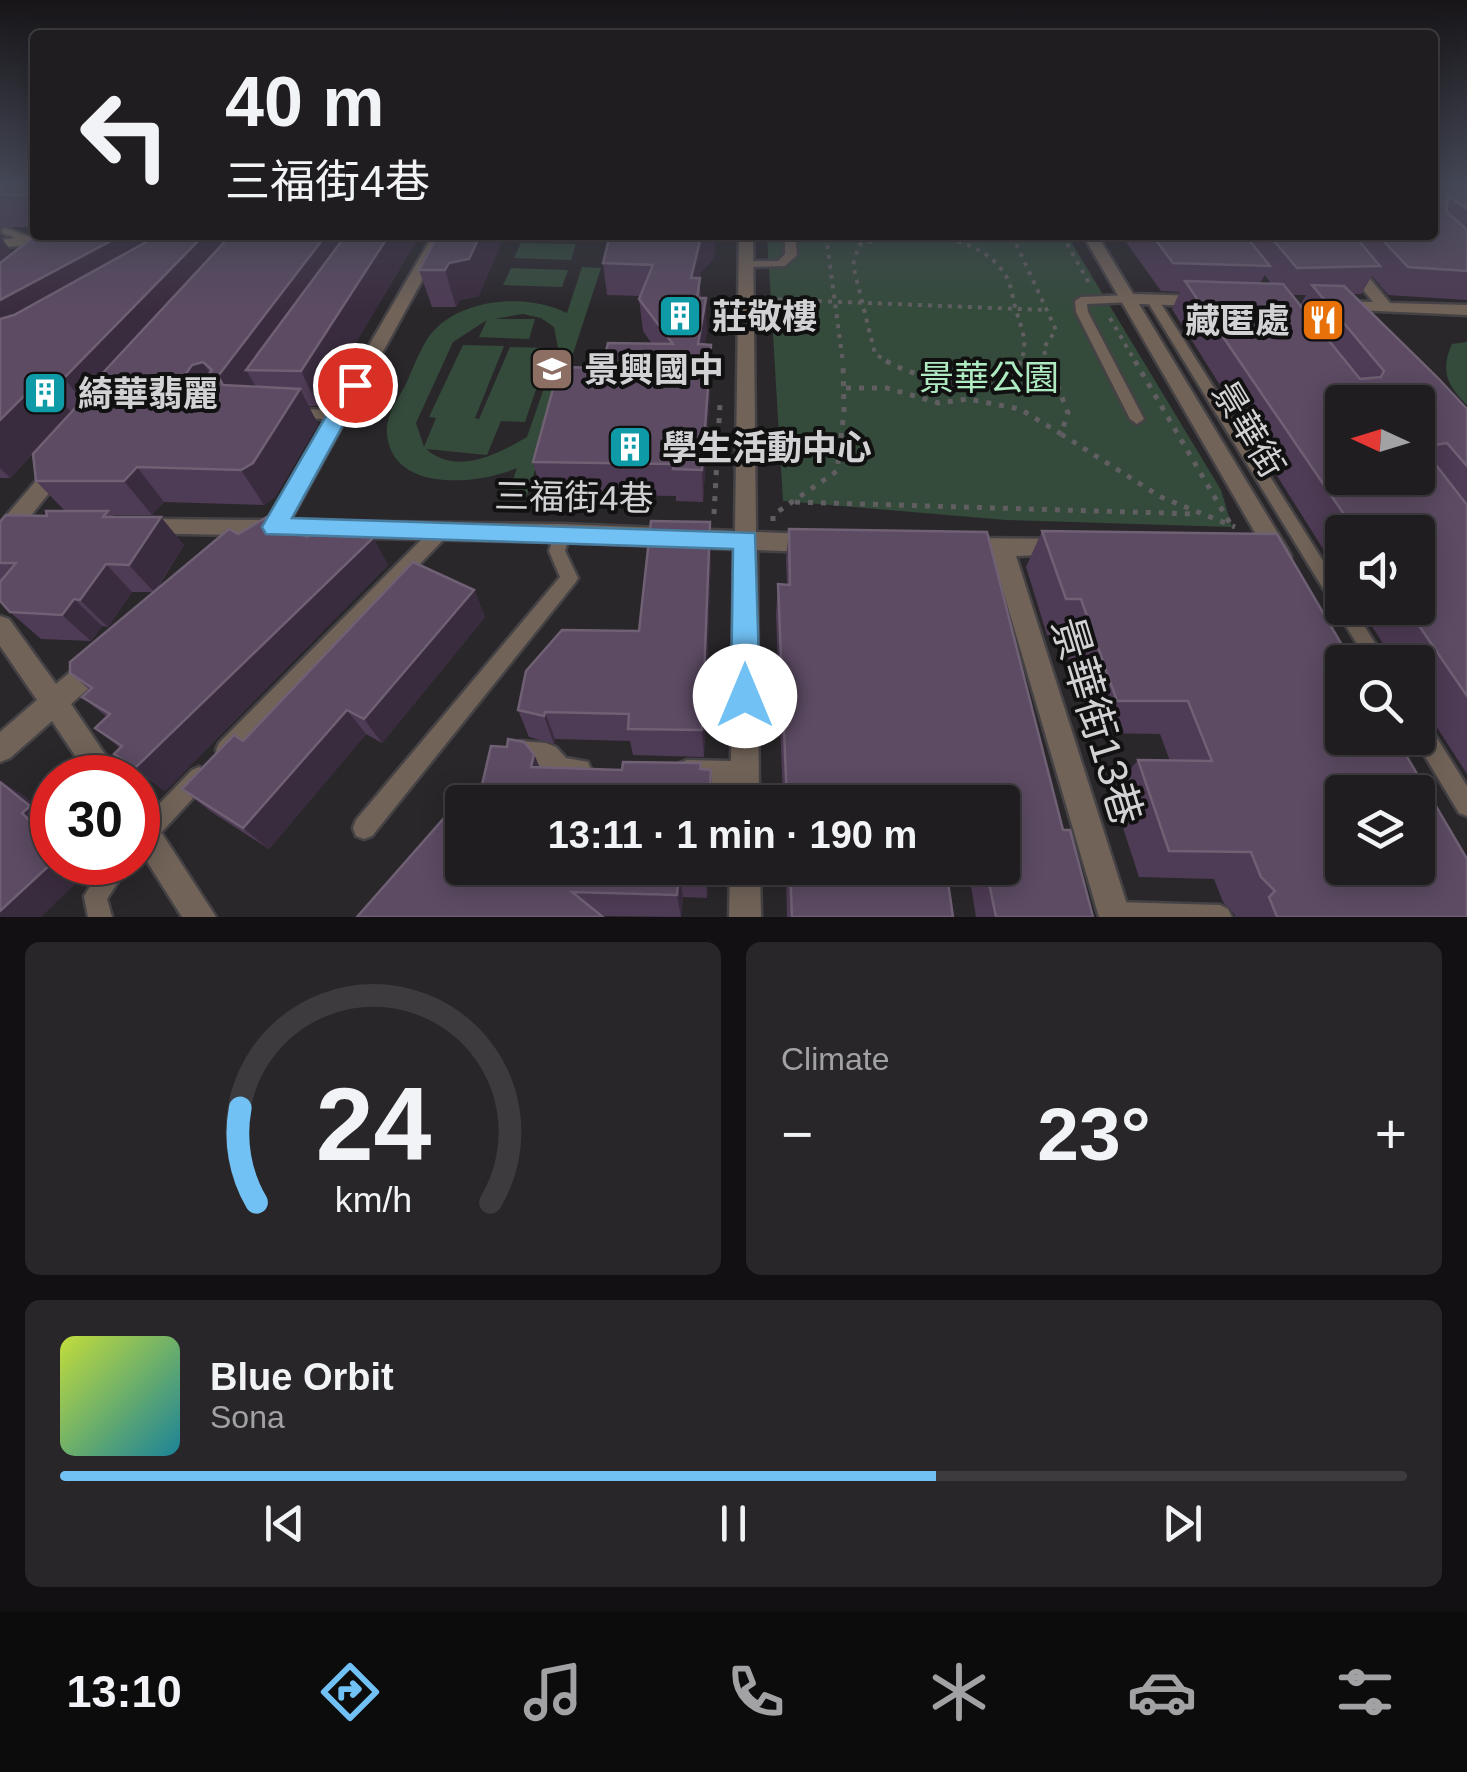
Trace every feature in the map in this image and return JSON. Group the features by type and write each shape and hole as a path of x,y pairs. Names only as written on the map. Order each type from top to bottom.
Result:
{"street":[{"path":"3,238 30,240"},
{"path":"52,257 71,240"},
{"path":"228,552 266,527 338,415 437,240"},
{"path":"745,785 746,240"},
{"name":"景華街","path":"1093,240 1292,578"},
{"path":"1330,240 1385,307"},
{"path":"1128,299 1212,302"},
{"path":"1356,328 1326,306 1467,310"},
{"path":"2,531 78,446"},
{"path":"2,531 44,527"},
{"name":"三福街4巷","path":"122,527 266,527 842,544"},
{"path":"948,546 1077,548"},
{"name":"景華街13巷","path":"1002,548 1115,915"},
{"path":"1245,550 1278,552"},
{"path":"0,626 92,755"},
{"path":"0,749 113,651"},
{"path":"520,754 546,756 560,772 615,773"},
{"path":"652,773 722,785"},
{"path":"160,860 200,917"},
{"path":"745,885 745,917"}],"lane":[{"path":"745,264 781,264 791,255 790,240"},
{"path":"1128,299 1081,301 1082,312 1137,419"},
{"path":"1152,299 1325,577"},
{"path":"284,414 338,415"},
{"path":"160,812 440,532"},
{"path":"364,828 569,578 558,551 562,534"},
{"path":"1435,753 1467,805"},
{"path":"100,917 95,896 103,885"},
{"path":"1115,915 1220,916"}],"path":[{"path":"773,542 773,516 837,471 846,428 838,300 827,240"},
{"path":"873,240 859,245 853,265 875,354 911,375 964,382 1008,380 1022,362 1028,340 1007,276 996,262 957,243 940,240"},
{"path":"1065,240 1232,527"},
{"path":"768,299 1046,310"},
{"path":"964,382 968,399"},
{"path":"846,388 888,388 939,403 968,399 1020,410 1060,434"},
{"path":"697,514 717,514 720,394"},
{"path":"795,502 1200,514"}],"green space":[{"name":"景華公園","path":"767,240 1070,240 1221,490 1232,527 1006,520 783,501"},
{"path":"521,243 576,244 571,260 514,258"},
{"path":"582,267 601,268 526,498 507,498 517,468 460,480 420,475 404,467 392,453 388,421 423,346 443,322 476,306 495,302 533,303 567,313","holes":["523,314 541,318 554,327 558,348 527,437 503,450 490,455 464,462 438,457 426,449 487,455 501,421 525,422 550,348 510,347 479,419 475,418 504,346 463,345 429,417 436,418 424,447 416,423 453,342 487,320 479,337 529,339 535,319 494,319"]},
{"path":"511,268 568,270 562,287 503,285"},
{"path":"1467,342 1467,405 1450,384 1446,362 1452,344"}],"building":[{"path":"1438,225 1461,225 1467,230 1467,271 1408,267 1383,240 1438,240"},
{"path":"30,240 113,240 0,300 0,263"},
{"path":"150,240 199,240 64,378 43,377 0,420 0,319"},
{"path":"226,240 322,240 218,376 223,385 300,389 253,463 241,470 137,467 124,481 36,481 33,454 89,393 187,396 196,392 212,370 203,362 192,365 182,379 100,376"},
{"path":"342,240 386,240 301,371 246,370"},
{"path":"435,240 478,240 469,259 449,263 445,270 419,270"},
{"path":"609,240 701,240 691,278 700,278 697,298 706,298 698,344 711,345 702,470 673,469 674,464 533,462 559,367 602,368 608,343 673,344 639,299 653,265 603,263"},
{"path":"1156,240 1249,240 1270,266 1173,263"},
{"path":"1273,240 1358,240 1380,266 1297,268"},
{"path":"1185,281 1283,284 1360,379 1381,377 1384,371 1312,285 1344,286 1467,409 1467,466 1447,443 1435,445 1435,385 1325,385 1325,486"},
{"path":"1435,464 1467,505 1467,696 1419,625 1435,625 1435,515 1344,515 1331,495 1435,495"},
{"path":"46,511 108,511 103,517 161,517 129,565 106,564 80,600 74,599 62,615 10,612 0,601 0,582 16,563 0,563 0,522 6,515 47,516"},
{"path":"267,517 307,537 326,526 339,532 345,526 373,538 148,755 116,755 122,746 95,728 110,714 82,697 92,688 70,673 70,662 229,529 238,534"},
{"path":"651,521 710,522 702,730 628,729 629,714 545,712 544,716 518,710 526,671 562,630 639,631"},
{"path":"789,529 987,532 1063,830 1070,830 1093,917 996,917 989,885 1020,885 1020,785 786,785 778,584 790,585"},
{"path":"1042,531 1277,534 1325,616 1325,625 1330,625 1342,645 1325,645 1325,755 1406,755 1418,775 1325,775 1325,885 1435,885 1435,804 1467,859 1467,917 1277,917 1269,897 1275,891 1261,877 1251,852 1169,851 1138,760 1212,761 1188,701 1117,701 1081,599 1066,599"},
{"path":"413,562 474,590 364,719 347,710 243,828 182,789 234,735 243,741"},
{"path":"508,739 524,742 534,754 531,767 622,770 623,762 701,763 700,769 711,770 710,785 482,785 491,746 507,747"},
{"path":"0,782 30,806 22,813 30,821 30,883 0,911"},
{"path":"445,817 445,885 678,885 677,895 572,892 603,917 357,917"},
{"path":"791,885 948,885 953,917 792,917"}],"place":[{"name":"莊敬樓","path":"680,316"},
{"name":"藏匿處","path":"1323,320"},
{"name":"景興國中","path":"552,369"},
{"name":"綺華翡麗","path":"45,393"},
{"name":"學生活動中心","path":"630,447"}],"route":[{"path":"355,385 275,527 746,540 745,696"}]}
